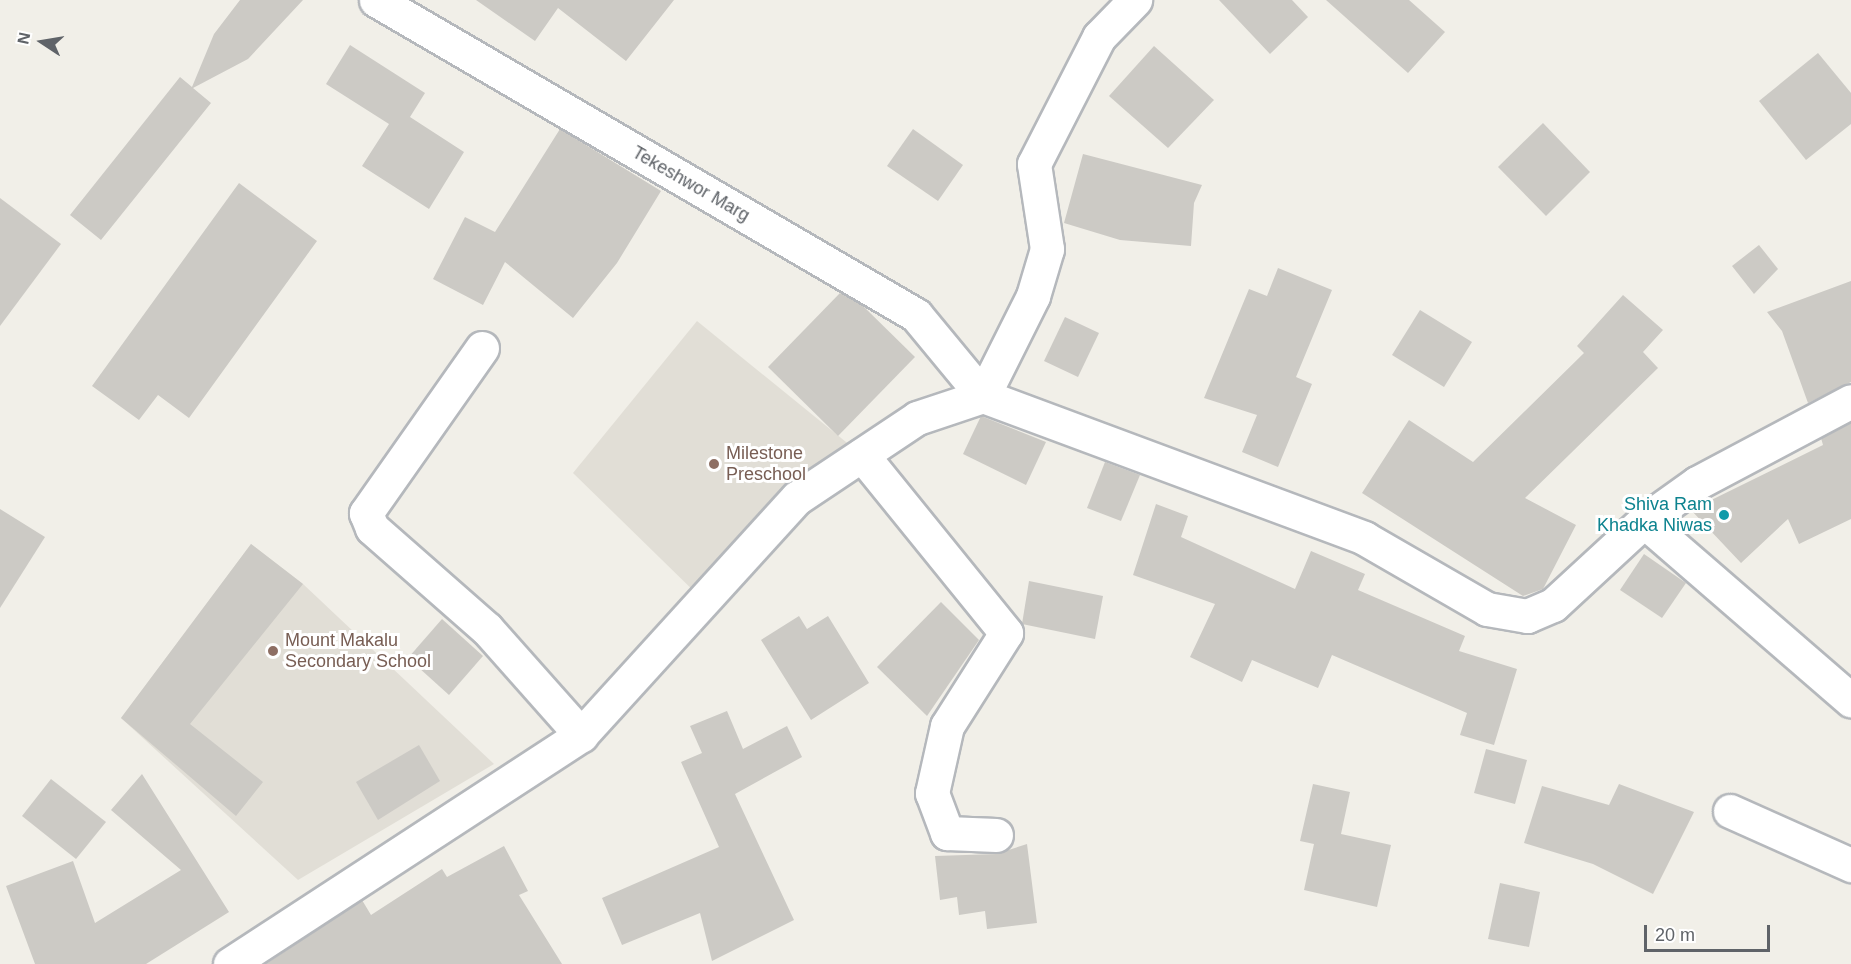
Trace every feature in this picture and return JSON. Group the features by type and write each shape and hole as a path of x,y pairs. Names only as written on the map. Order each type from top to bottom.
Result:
{"street":[{"path":"983,396 1033,296 1047,249 1034,164 1099,37 1135,0"},
{"name":"Tekeshwor Marg","path":"387,3 916,315 983,396"},
{"path":"482,348 366,513 372,528 487,629 581,735"},
{"path":"230,964 581,735 797,498 917,418 983,396 1364,538 1487,609 1527,616 1554,605 1644,521 1697,483 1851,401"},
{"path":"861,455 1006,633 947,726 932,793 947,833 996,835"},
{"path":"1644,521 1851,700"},
{"path":"1730,811 1851,865"}],"shaded area":[{"name":"Milestone Preschool","path":"697,321 862,455 704,601 573,473"},
{"name":"Mount Makalu Secondary School","path":"251,544 303,584 494,764 298,880 121,718"}],"building":[{"path":"240,0 303,0 248,59 193,88 211,103 101,240 70,215 180,77 192,87 214,34"},
{"path":"476,0 674,0 626,61 558,8 535,41"},
{"path":"1219,0 1292,0 1308,17 1270,54"},
{"path":"1326,0 1409,0 1445,32 1408,73"},
{"path":"350,45 425,93 410,117 464,152 429,209 362,166 389,124 326,84"},
{"path":"1154,46 1214,100 1168,148 1109,96"},
{"path":"1818,53 1851,93 1851,124 1806,160 1759,101"},
{"path":"1543,123 1590,172 1546,216 1498,167"},
{"path":"560,129 661,191 617,263 573,318 505,262 483,305 433,279 465,217 495,232"},
{"path":"913,129 963,165 938,201 887,166"},
{"path":"1083,154 1202,185 1194,203 1191,246 1120,240 1064,223"},
{"path":"239,183 317,241 189,418 158,395 139,420 92,386"},
{"path":"0,198 61,244 0,326"},
{"path":"1759,245 1778,269 1754,294 1732,266"},
{"path":"1278,268 1332,290 1296,377 1312,384 1278,467 1242,452 1257,415 1204,398 1249,289 1267,296"},
{"path":"1851,281 1851,382 1808,403 1782,331 1767,312"},
{"path":"840,293 862,305 915,357 838,436 768,367"},
{"path":"1623,295 1663,330 1643,352 1658,368 1525,498 1576,525 1543,589 1523,596 1362,493 1409,420 1473,462 1584,353 1577,346"},
{"path":"1420,310 1472,342 1444,387 1392,355"},
{"path":"1065,317 1099,333 1078,377 1044,361"},
{"path":"981,416 1046,442 1026,485 963,454"},
{"path":"1851,422 1851,519 1799,544 1788,519 1741,563 1691,510 1823,445 1821,438"},
{"path":"1105,462 1140,475 1121,521 1087,508"},
{"path":"1156,504 1188,516 1181,537 1295,589 1311,551 1365,574 1358,590 1465,636 1459,651 1517,669 1494,745 1460,735 1467,713 1332,655 1318,688 1252,660 1242,682 1190,657 1215,604 1133,575"},
{"path":"0,509 45,537 0,608"},
{"path":"251,544 303,584 190,724 263,782 236,816 121,718"},
{"path":"1644,554 1686,583 1662,618 1620,590"},
{"path":"1029,581 1103,596 1095,639 1022,624"},
{"path":"941,602 979,640 927,716 877,667"},
{"path":"799,616 807,629 828,616 869,683 811,720 761,640"},
{"path":"442,619 483,656 449,695 408,658"},
{"path":"727,711 743,749 787,726 802,757 735,794 794,920 712,961 700,913 622,945 602,898 719,847 681,762 702,753 690,726"},
{"path":"419,745 440,781 378,820 356,782"},
{"path":"1486,749 1527,760 1515,804 1474,793"},
{"path":"142,774 229,912 146,964 35,964 6,886 73,861 95,923 181,870 111,810"},
{"path":"51,779 106,822 76,859 22,816"},
{"path":"1313,784 1350,792 1341,834 1391,845 1377,907 1304,890 1314,844 1300,841"},
{"path":"1619,784 1694,812 1653,894 1593,864 1524,843 1542,786 1609,805"},
{"path":"1027,844 1037,923 987,929 985,911 959,915 957,897 940,900 935,856 996,854"},
{"path":"504,846 528,891 519,895 562,964 266,964 362,900 371,915 442,869 447,877"},
{"path":"1500,883 1540,892 1529,947 1488,939"}],"place":[{"name":"Milestone Preschool","path":"714,464"},
{"name":"Shiva Ram Khadka Niwas","path":"1724,515"},
{"name":"Mount Makalu Secondary School","path":"273,651"}]}
